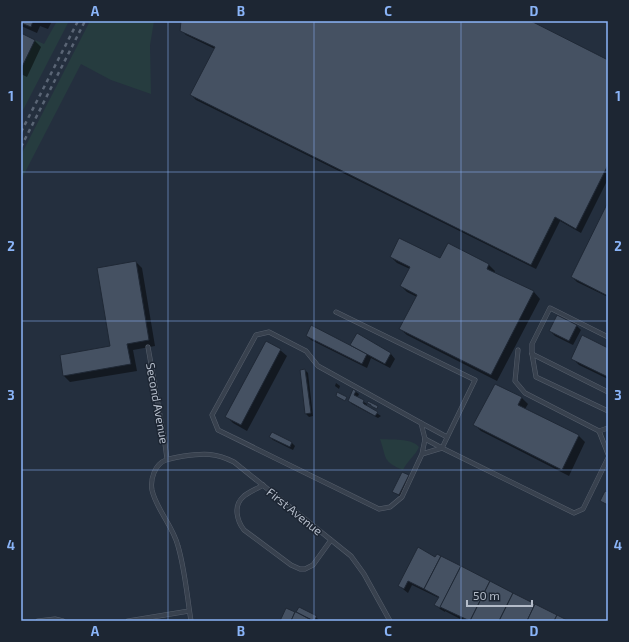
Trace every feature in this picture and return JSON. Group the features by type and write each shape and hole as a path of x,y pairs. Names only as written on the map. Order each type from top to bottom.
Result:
{"lane":[{"path":"608,337 550,308 532,344 532,354 536,377 608,411"},
{"path":"336,312 475,380 442,448 422,454"},
{"path":"421,423 425,439 422,454 402,497 390,507 379,509 218,430 212,415 256,335 269,332 306,351 318,366 447,437"},
{"name":"Second Avenue","path":"148,347 167,459"},
{"path":"518,350 515,381 525,393 599,431 608,454"},
{"path":"532,354 608,392"},
{"path":"599,431 608,428"},
{"path":"425,439 574,513 582,509 608,458"},
{"name":"First Avenue","path":"167,459 194,455 217,455 234,462 351,556 358,565 390,621"},
{"path":"167,459 156,467 153,475 152,490 174,534 178,547 191,621"},
{"path":"263,485 244,496 238,506 237,519 244,530 291,565 300,569 305,569 313,565 331,540"},
{"path":"128,621 189,611"},
{"path":"38,621 55,619 63,621"}],"green space":[{"path":"57,21 69,21 21,114 21,69 35,40 44,44"},
{"path":"90,21 154,21 150,45 151,94 111,80 81,64 21,180 21,155"},
{"path":"380,439 412,442 419,447 403,470 388,462"}],"building":[{"path":"21,21 33,21 31,27 21,23"},
{"path":"181,21 531,21 608,60 608,165 576,229 555,217 531,265 190,95 215,47 180,31"},
{"path":"21,33 35,40 21,69"},
{"path":"608,202 608,296 571,277"},
{"path":"399,238 440,258 448,243 489,264 487,269 534,291 491,375 399,329 417,295 400,286 410,267 390,257"},
{"path":"136,261 149,340 127,344 131,364 63,376 60,355 110,346 97,268"},
{"path":"557,315 577,325 569,341 549,331"},
{"path":"311,325 367,354 362,364 306,336"},
{"path":"357,333 391,353 385,364 350,345"},
{"path":"582,335 608,348 608,377 571,359"},
{"path":"266,341 281,349 241,425 225,417"},
{"path":"305,369 311,413 305,414 300,370"},
{"path":"495,384 522,397 518,405 579,435 562,470 473,425"},
{"path":"353,389 356,391 354,395 364,400 364,404 378,412 375,416 348,401"},
{"path":"337,392 347,397 345,401 336,396"},
{"path":"368,401 378,406 377,409 367,403"},
{"path":"272,432 292,442 290,447 269,437"},
{"path":"402,472 409,475 399,495 392,492"},
{"path":"605,491 608,492 608,505 600,501"},
{"path":"418,547 435,557 437,554 441,556 424,589 408,581 404,589 398,586"},
{"path":"441,556 461,566 440,608 434,605 439,597 424,589"},
{"path":"461,566 490,581 470,621 440,607"},
{"path":"490,581 513,593 499,621 470,621"},
{"path":"513,593 535,604 527,621 499,621"},
{"path":"535,604 557,615 554,621 527,621"},
{"path":"299,607 317,616 314,621 296,612"},
{"path":"286,608 295,612 291,621 280,621"},
{"path":"296,612 313,621 291,621"},
{"path":"557,615 569,621 554,621"}],"railway":[{"path":"21,132 78,21"},
{"path":"21,147 85,21"}]}
